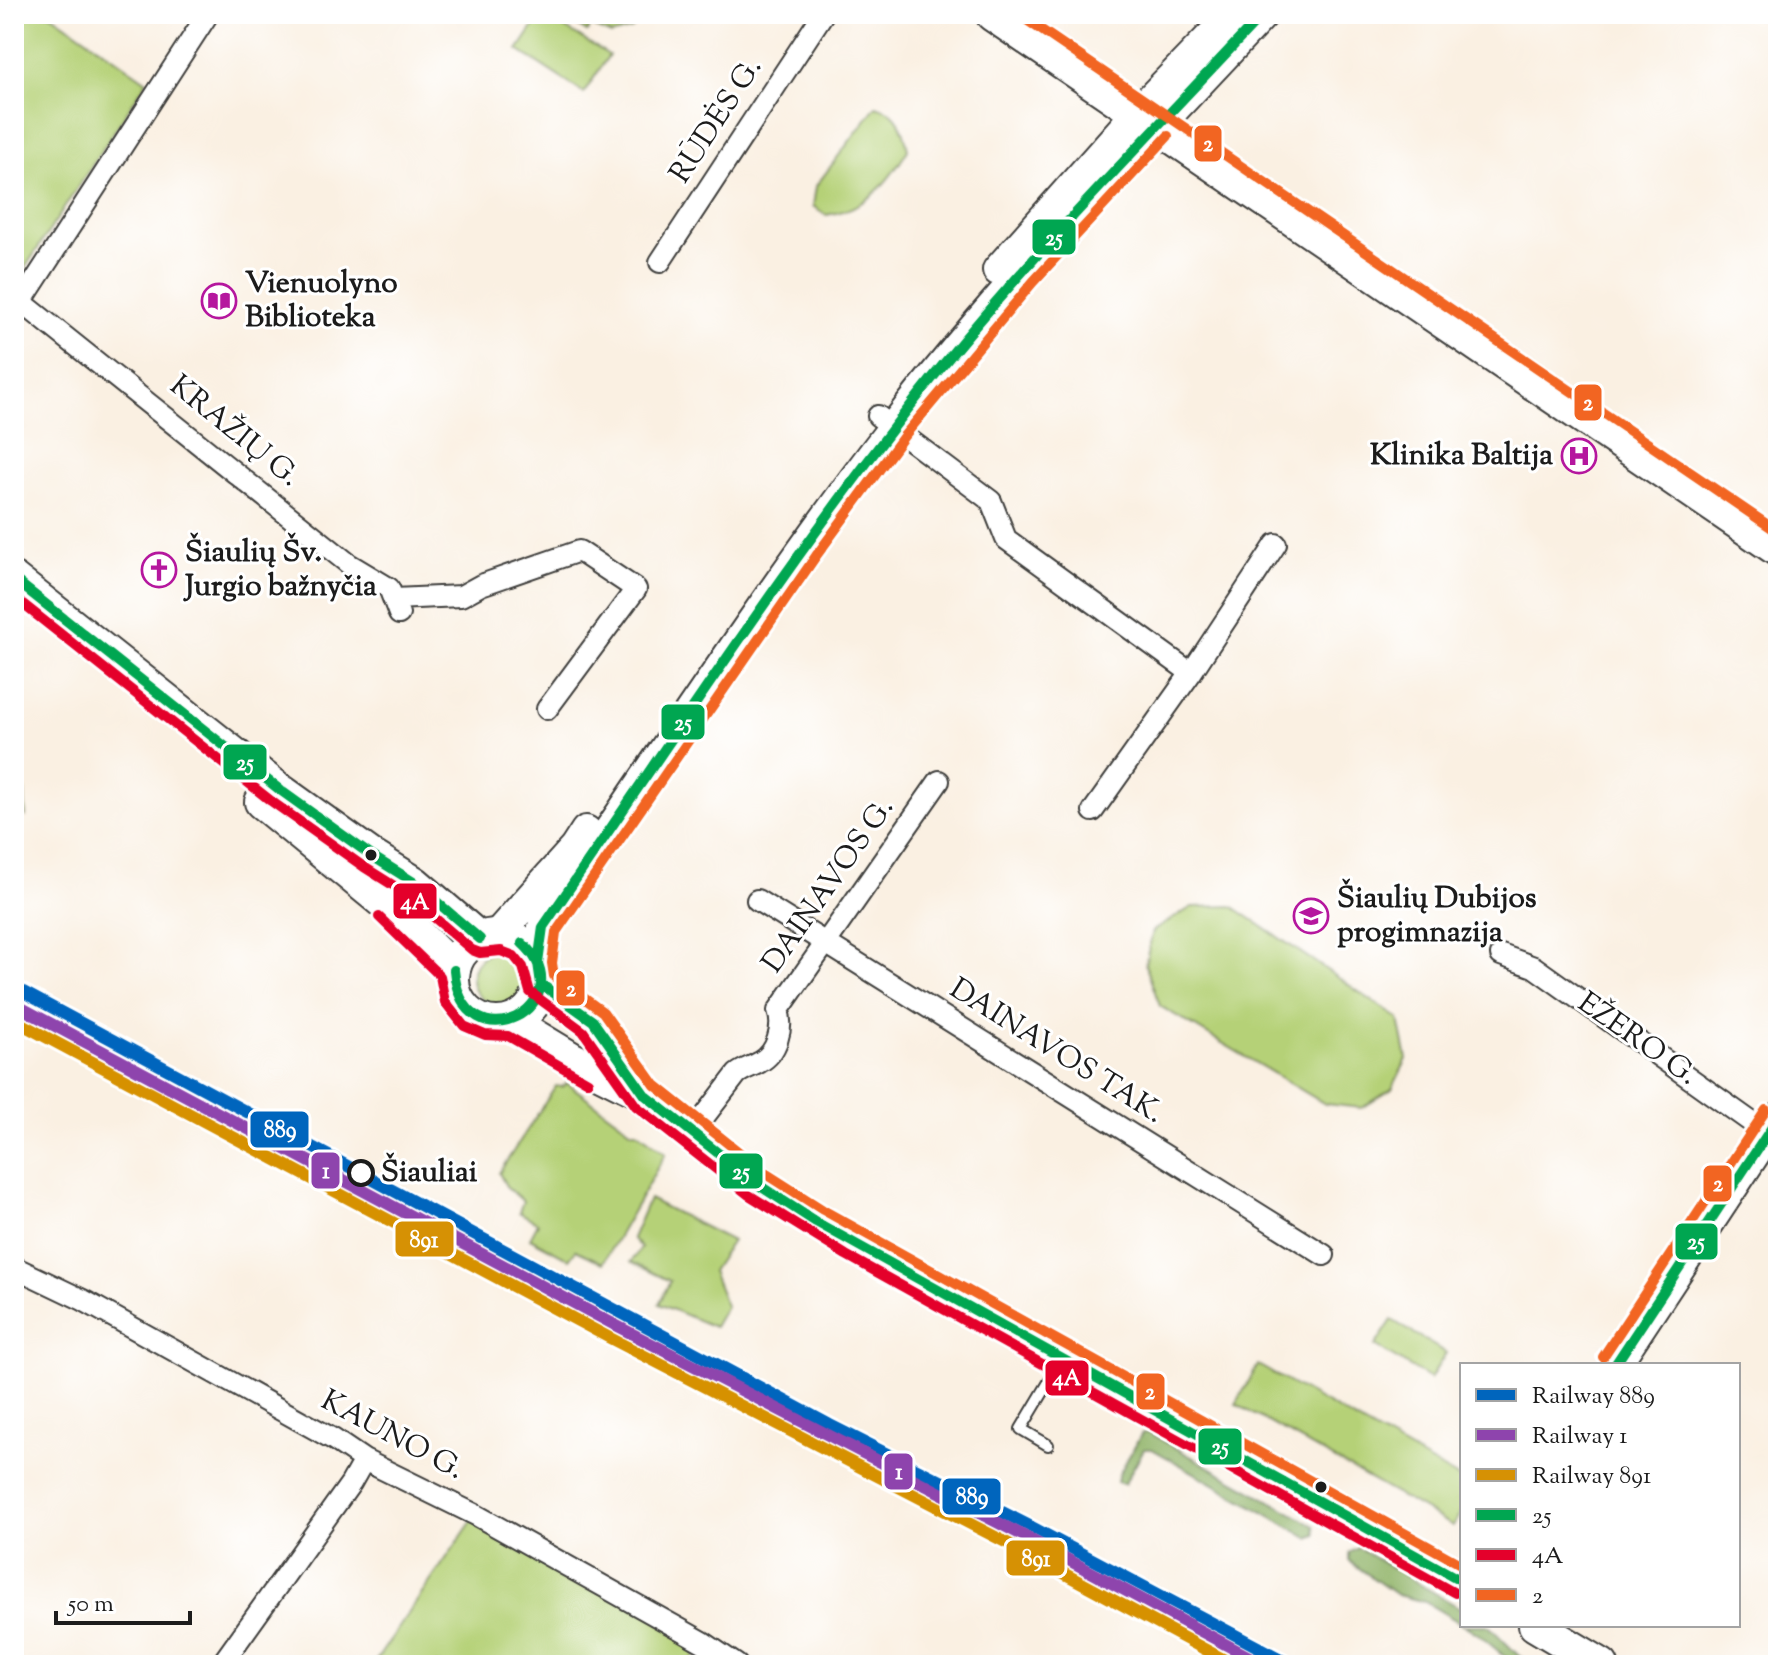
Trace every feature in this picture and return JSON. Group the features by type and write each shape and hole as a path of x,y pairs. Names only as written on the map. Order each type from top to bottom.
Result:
{"highway":[{"path":"993,14 1778,549"}],"main road":[{"path":"1148,119 1233,14"},
{"path":"886,422 805,548 543,927 538,994 527,1011 510,1021 490,1022 472,1014 464,1008 455,990 454,970 463,952 488,937 575,848 740,608 886,422 1006,260 1148,119 1263,14"},
{"path":"14,579 280,790 372,856 415,883 488,937 522,943 539,973 593,1021 645,1095"},
{"path":"14,607 319,848 394,911 454,970"},
{"path":"510,1021 571,1058 645,1095 757,1184 816,1222 1460,1580"},
{"name":"EŽERO G.","path":"1616,1363 1773,1126"},
{"path":"1538,1627 1602,1665"}],"street":[{"path":"16,303 208,14"},
{"name":"RŪDĖS G.","path":"660,262 823,14"},
{"name":"KRAŽIŲ G.","path":"16,303 349,564 389,588 396,606 461,596 481,585 579,551 626,581 636,589 547,709"},
{"path":"886,422 991,501 1006,539 1191,673"},
{"path":"1093,811 1191,673 1276,544"},
{"name":"DAINAVOS G.","path":"691,1134 737,1074 768,1056 781,1033 782,1021 778,1011 939,781"},
{"name":"DAINAVOS TAK.","path":"757,900 1324,1255"},
{"name":"EŽERO G.","path":"1501,955 1534,967 1773,1126"},
{"name":"KAUNO G.","path":"14,1267 142,1332 333,1439 364,1460 476,1515 703,1642 737,1665"},
{"path":"221,1665 351,1483 364,1460"}],"lane":[{"path":"1048,1445 1021,1429 1062,1360"}],"green space":[{"path":"14,14 51,14 147,81 16,282"},
{"path":"542,14 609,55 584,93 518,50"},
{"path":"560,14 588,14 613,28 630,23 638,14 648,14 632,29 611,35 591,26 587,32"},
{"path":"876,106 890,112 899,122 908,150 884,184 864,201 826,215 813,206 816,186"},
{"path":"14,647 26,816 14,810"},
{"path":"1232,906 1399,1019 1407,1059 1392,1089 1362,1108 1325,1104 1160,1006 1145,964 1153,931 1192,907"},
{"path":"499,951 518,959 526,978 518,997 499,1005 480,997 472,978 480,959"},
{"path":"567,1083 666,1153 603,1263 576,1250 569,1259 530,1238 538,1223 519,1212 523,1201 506,1186 499,1173 556,1086 562,1087"},
{"path":"649,1199 732,1241 712,1271 726,1306 714,1327 659,1304 670,1281 631,1262 641,1248 632,1238"},
{"path":"1392,1320 1446,1353 1430,1379 1375,1346"},
{"path":"1258,1365 1460,1479 1460,1514 1453,1526 1236,1404"},
{"path":"1142,1433 1149,1433 1315,1526 1316,1535 1309,1538 1152,1449 1144,1449 1124,1484 1117,1482"},
{"path":"476,1515 703,1642 689,1665 373,1665"},
{"path":"1358,1548 1460,1608 1460,1623 1425,1602 1397,1595 1349,1561 1349,1553"},
{"path":"1467,1627 1490,1627 1519,1656 1534,1665 1515,1665"}],"rail line":[{"name":"889","path":"14,987 830,1425 1028,1525 1292,1665"},
{"name":"1","path":"14,1004 615,1325 1022,1535 1264,1665"},
{"name":"891","path":"14,1020 608,1337 1015,1547 1234,1665"}],"transit line":[{"name":"2","path":"1018,14 1778,532"},
{"name":"25","path":"541,984 538,963 543,927 831,510 934,376 1013,283 1263,14"},
{"name":"2","path":"1168,136 1033,282 904,436 816,556 556,932 552,963 554,976 603,1012 655,1085 765,1173 823,1210 1460,1564"},
{"name":"25","path":"14,579 280,790 415,883 480,939"},
{"name":"4A","path":"14,597 271,801 407,894 472,950 480,953 501,951 514,956 523,967 530,992 583,1031 636,1106 749,1195 846,1255 1455,1593"},
{"name":"4A","path":"379,917 440,976 445,1002 464,1026 485,1035 508,1036 588,1082"},
{"name":"25","path":"454,970 462,1000 478,1017 497,1022 516,1017 532,1005 540,987 538,966 522,943"},
{"name":"25","path":"541,984 593,1021 645,1095 757,1184 816,1222 1460,1580"},
{"name":"2","path":"1603,1357 1766,1110"},
{"name":"25","path":"1616,1363 1778,1118"}],"place":[{"name":"Vienuolyno Biblioteka","path":"219,301"},
{"name":"Klinika Baltija","path":"1579,456"},
{"name":"Šiaulių Šv. Jurgio bažnyčia","path":"159,570"},
{"name":"Šiaulių Dubijos progimnazija","path":"1311,916"},
{"name":"Šiauliai","path":"361,1173"}]}
